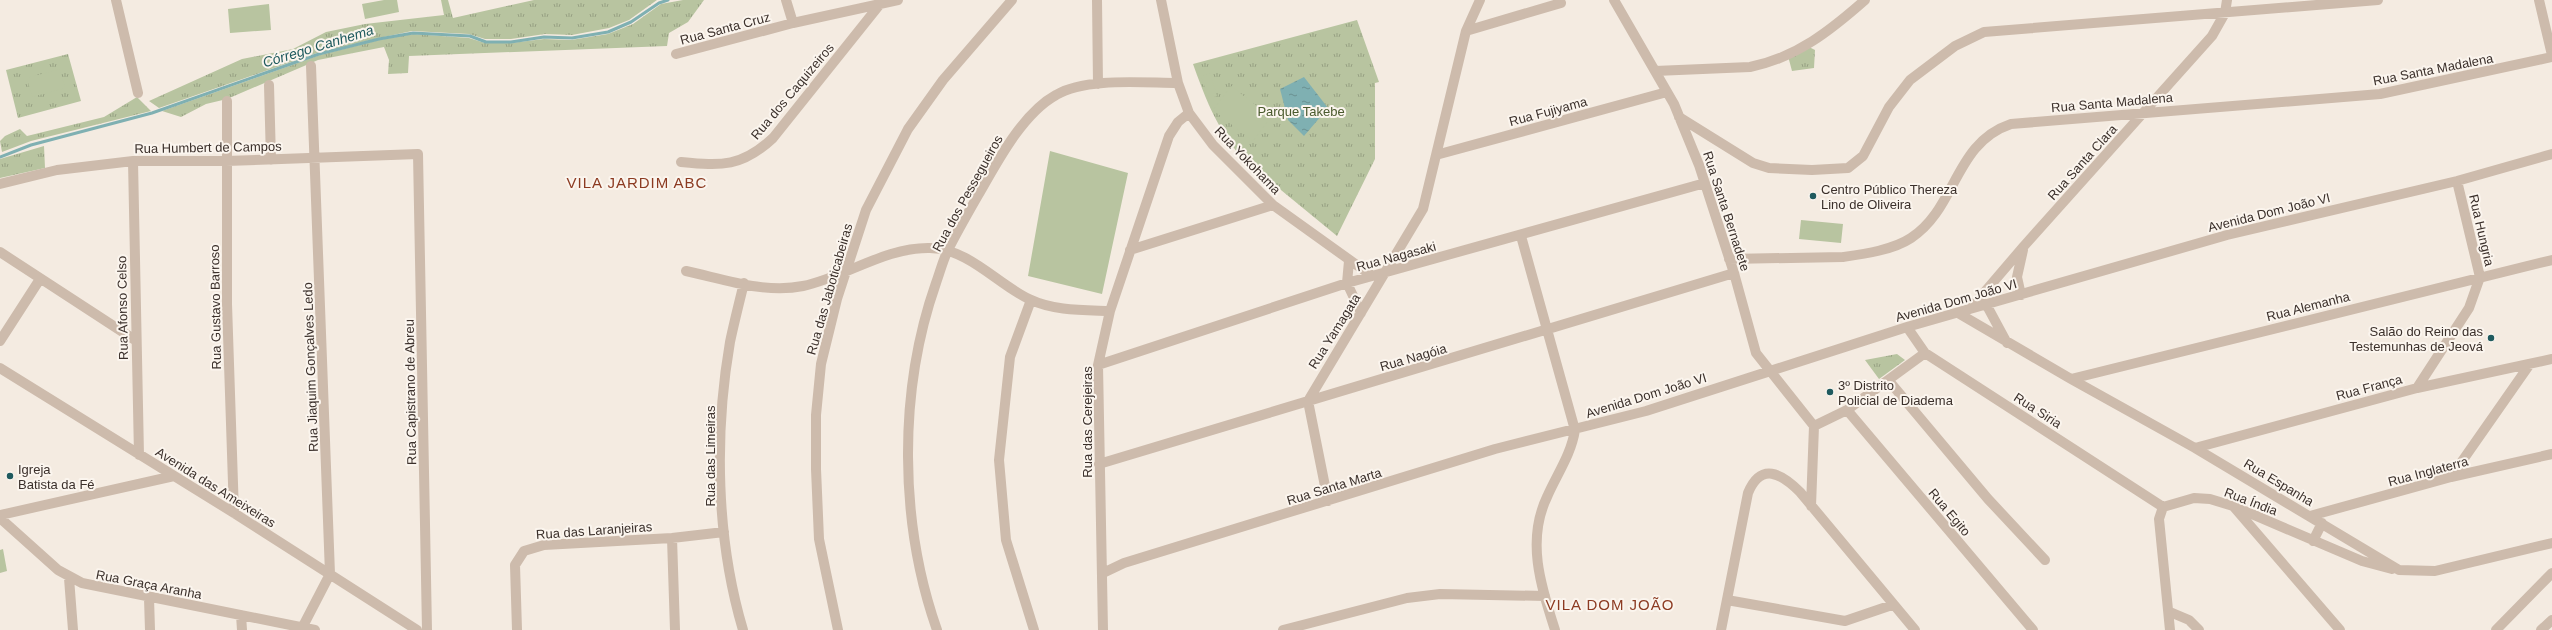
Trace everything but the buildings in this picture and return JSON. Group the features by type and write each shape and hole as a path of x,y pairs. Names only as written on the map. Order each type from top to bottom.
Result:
{"street":[{"path":"116,0 138,92"},
{"path":"786,0 793,23"},
{"name":"Rua Santa Cruz","path":"676,54 793,23 898,0"},
{"name":"Rua das Jaboticabeiras","path":"838,630 819,539 816,415 826,340 866,210 908,129 943,80 1012,0"},
{"path":"1097,0 1098,84"},
{"name":"Rua Yokohama","path":"1161,0 1178,83 1189,112 1229,163 1273,205 1349,261 1372,276"},
{"name":"Rua Yamagata","path":"1308,401 1314,387 1361,313 1422,209 1466,31 1480,0"},
{"name":"Rua Santa Bernadete","path":"1614,0 1655,71 1679,117 1705,183 1730,259 1756,353 1814,426"},
{"path":"1655,71 1750,67 1766,64 1822,36 1865,0"},
{"name":"Rua Santa Clara","path":"1971,308 2024,246 2212,36 2225,13 2227,0"},
{"path":"1679,117 1753,163 1768,168 1812,170 1848,168 1863,156 1889,108 1910,80 1955,46 1984,32 2378,0"},
{"path":"2539,0 2552,56"},
{"name":"Rua dos Caquizeiros","path":"681,162 715,166 731,164 746,159 762,149 773,138 881,3"},
{"path":"1466,31 1561,3"},
{"name":"Rua Santa Madalena","path":"1730,259 1843,257 1898,244 1911,238 1933,217 1975,147 1998,128 2012,124 2380,94 2552,56"},
{"name":"Rua Jiaquim Gonçalves Ledo","path":"311,66 316,159 330,574"},
{"name":"Rua dos Pessegueiros","path":"937,630 922,575 912,524 908,455 910,412 922,331 948,250 992,171 1014,136 1028,120 1056,94 1098,84 1178,83"},
{"path":"269,85 271,160"},
{"name":"Rua Fujiyama","path":"1436,155 1666,92"},
{"name":"Rua Gustavo Barroso","path":"227,101 226,161 228,326 234,513"},
{"name":"Rua das Cerejeiras","path":"1103,630 1098,366 1110,311 1169,136 1178,122 1189,112"},
{"name":"Rua Humbert de Campos","path":"0,184 57,170 133,161 316,159 418,154"},
{"name":"Rua Capistrano de Abreu","path":"418,154 427,630"},
{"name":"Avenida Dom João VI","path":"1555,630 1537,562 1536,536 1541,512 1568,457 1575,430 1646,411 1907,327 2227,235 2458,181 2552,154"},
{"name":"Rua Afonso Celso","path":"133,161 135,340 139,455"},
{"name":"Rua Hungria","path":"2417,388 2476,294 2480,277 2458,181"},
{"name":"Rua Nagasaki","path":"1098,366 1348,283 1521,236 1705,183"},
{"path":"1130,250 1273,205"},
{"path":"1521,236 1575,430"},
{"name":"Rua Santa Clara","path":"2021,295 2017,277 2024,246"},
{"path":"686,271 764,287 802,286 826,279 847,269 917,249 948,250 982,267 1031,300 1071,310 1110,311"},
{"path":"0,252 135,340"},
{"name":"Rua Alemanha","path":"2071,379 2552,260"},
{"path":"1349,261 1348,283 1361,313"},
{"name":"Rua Nagóia","path":"1099,464 1734,273"},
{"path":"1997,279 2017,277"},
{"path":"0,341 40,279"},
{"name":"Rua das Limeiras","path":"743,630 724,532 721,423 730,342 744,283"},
{"path":"1031,300 1010,357 999,460 1006,540 1034,630"},
{"path":"1986,304 2007,343"},
{"name":"Rua Espanha","path":"1958,313 2007,343 2195,448 2399,570 2435,571 2552,543"},
{"name":"Rua Siria","path":"1907,327 1926,353 2163,507"},
{"path":"1811,506 1814,426 1847,410 1926,353"},
{"name":"Rua França","path":"2195,448 2417,388 2552,358"},
{"path":"2451,478 2530,364"},
{"name":"Avenida das Ameixeiras","path":"0,368 234,513 416,630"},
{"path":"1889,381 1988,499 2044,560"},
{"path":"1308,401 1328,501"},
{"name":"Rua Egito","path":"1847,410 2033,630"},
{"name":"Rua Santa Marta","path":"1102,573 1124,563 1495,449 1575,430"},
{"name":"Rua Inglaterra","path":"2310,516 2451,478 2552,454"},
{"path":"1721,630 1748,493 1753,480 1761,474 1772,473 1788,481 1811,506 1892,605 1915,630"},
{"path":"0,516 174,476"},
{"name":"Rua Índia","path":"2163,507 2194,498 2210,499 2233,506 2313,541 2362,560 2399,570"},
{"path":"2233,506 2340,630"},
{"path":"2163,507 2160,513 2159,525 2170,612 2170,630"},
{"name":"Rua Graça Aranha","path":"0,516 69,578 82,584 315,630"},
{"path":"2313,541 2322,523"},
{"name":"Rua das Laranjeiras","path":"517,630 515,565 524,551 544,545 672,538 724,532"},
{"path":"672,538 675,630"},
{"path":"2496,630 2552,573"},
{"path":"302,628 330,574"},
{"path":"69,578 72,630"},
{"path":"1283,630 1407,598 1440,594 1545,596"},
{"path":"149,598 150,630"},
{"path":"1727,600 1846,621 1892,605"},
{"path":"2170,612 2189,620 2199,630"},
{"path":"241,615 242,630"},
{"path":"2541,630 2552,620"}],"green space":[{"path":"384,0 397,0 399,12 365,19 362,4"},
{"path":"441,0 448,0 453,18 534,0 657,0 629,20 609,28 572,35 545,34 511,39 485,39 469,34 412,31 317,53 159,108 149,101 242,59 293,49 326,32 365,24 444,15"},
{"path":"683,0 704,0 688,22 669,33 667,46 409,56 408,73 388,74 389,60 384,47 318,60 227,99 206,104 181,117 162,111 320,55 379,40 413,34 469,38 485,43 511,43 544,39 571,40 608,34 633,24 661,4"},
{"path":"269,4 271,30 230,33 228,9"},
{"name":"Parque Takebe","path":"1357,20 1379,82 1375,83 1375,159 1337,236 1243,159 1226,137 1213,114 1193,64"},
{"path":"1807,46 1815,50 1814,68 1792,71 1788,56"},
{"path":"68,54 81,101 18,118 6,70"},
{"path":"60,69 65,88 32,97 27,78"},
{"path":"1210,73 1217,96 1209,99 1201,76"},
{"path":"1231,86 1271,117 1253,141 1213,110"},
{"path":"137,97 151,111 31,141 2,152 0,141 5,136 20,129 27,136 104,117"},
{"path":"44,146 45,168 0,178 0,159"},
{"path":"1050,151 1128,173 1102,294 1028,276"},
{"path":"1801,220 1843,224 1841,243 1799,239"},
{"path":"1897,354 1905,360 1879,379 1865,360"},
{"path":"3,549 7,571 0,573 0,550"}],"water":[{"path":"1304,77 1328,108 1304,136 1288,120 1280,89"}],"waterway":[{"name":"Córrego Canhema","path":"0,157 31,145 152,113 319,54 379,39 413,33 470,36 486,42 511,42 544,37 572,38 608,32 631,22 659,3 668,0"}],"place":[{"name":"Centro Público Thereza Lino de Oliveira","path":"1813,196"},
{"name":"Salão do Reino das Testemunhas de Jeová","path":"2491,338"},
{"name":"3º Distrito Policial de Diadema","path":"1830,392"},
{"name":"Igreja Batista da Fé","path":"10,476"}],"district":[{"name":"VILA JARDIM ABC","path":"637,183"},
{"name":"VILA DOM JOÃO","path":"1610,605"}]}
